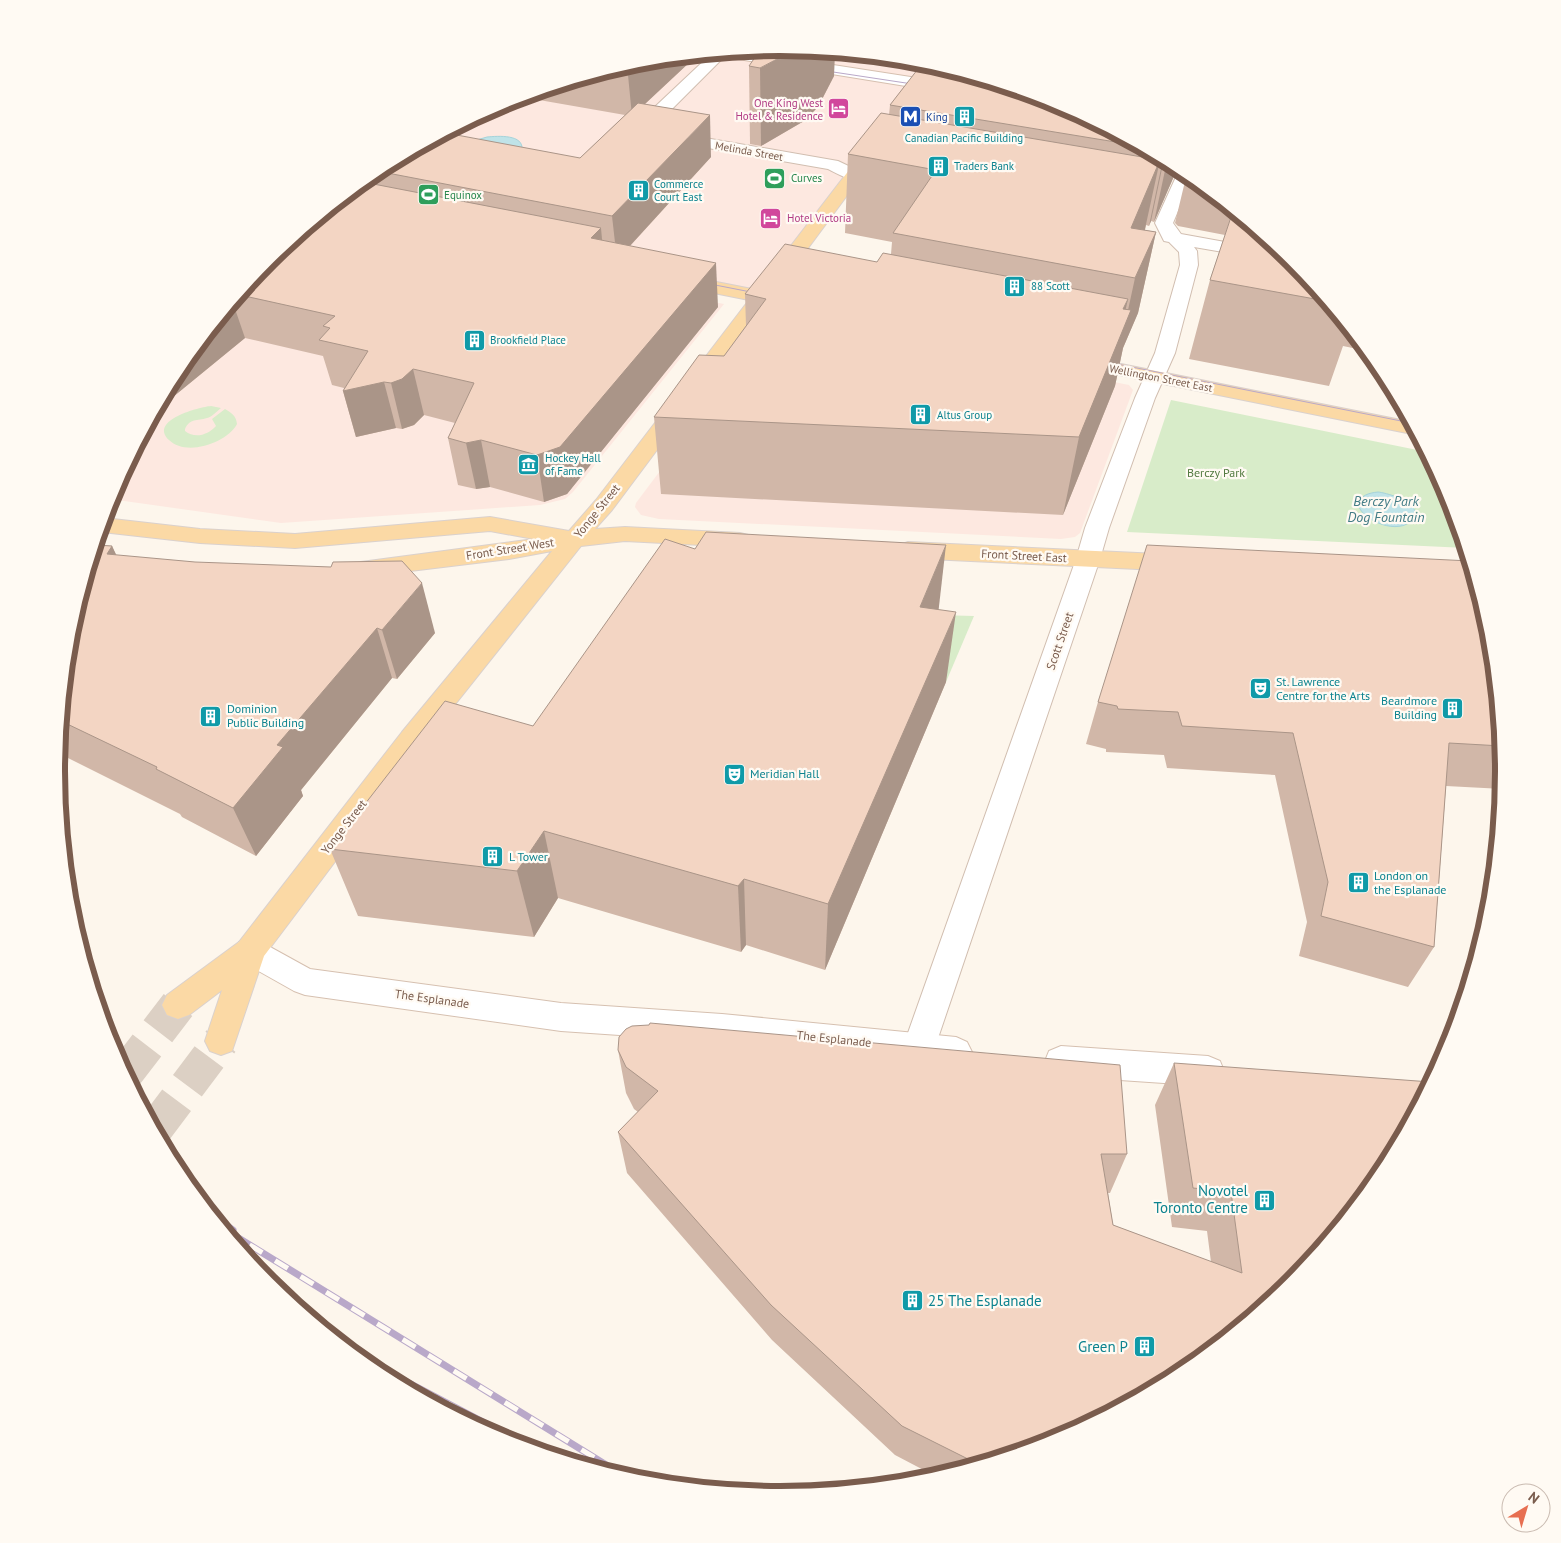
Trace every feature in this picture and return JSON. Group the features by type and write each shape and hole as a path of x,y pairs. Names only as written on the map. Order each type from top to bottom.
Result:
{"main road":[{"path":"910,101 932,73"},
{"name":"Yonge Street","path":"178,1005 250,951 412,739 574,539 604,505 876,145"},
{"path":"664,278 800,305"},
{"name":"Wellington Street East","path":"1060,358 1407,428"},
{"name":"Front Street West","path":"109,526 200,536 295,541 490,524 574,539"},
{"path":"574,539 625,534 763,542"},
{"name":"Front Street West","path":"345,538 343,566 509,552 574,539"},
{"name":"Front Street East","path":"891,549 1197,564"},
{"name":"Yonge Street","path":"221,1040 250,951"}],"street":[{"path":"753,57 955,89"},
{"name":"Melinda Street","path":"714,60 648,122 646,128 651,132 662,135 832,165 876,183 902,188"},
{"name":"Scott Street","path":"919,1047 1088,559 1097,528 1145,398 1165,354 1189,265 1188,251 1168,230 1164,222 1182,180"},
{"path":"1149,233 1273,255"},
{"name":"The Esplanade","path":"250,951 305,982 561,1017 722,1028 983,1055"},
{"path":"1030,1058 1233,1073"}],"shaded area":[{"path":"780,56 874,62 922,71 923,84 760,297 390,173 464,130 507,111 551,94 641,70 687,62"},
{"name":"Brookfield Place","path":"323,223 724,304 573,492 565,499 540,505 281,523 119,500 139,455 161,414 213,336 275,266"},
{"name":"Altus Group","path":"795,317 1129,385 1133,390 1080,533 1075,537 1061,539 659,519 641,515 635,507 636,503 771,323"}],"green space":[{"name":"Berczy Park","path":"1171,400 1420,450 1441,498 1460,548 1127,532"},
{"path":"211,406 221,408 209,417 192,421 187,425 185,431 193,435 209,432 216,426 212,419 225,409 233,415 237,424 225,437 206,446 185,447 176,445 164,433 165,426 178,416"},
{"path":"938,615 974,616 946,682 913,677"}],"water":[{"path":"503,136 515,139 522,145 522,150 470,142 487,137"},
{"name":"Berczy Park Dog Fountain","path":"1378,492 1397,497 1410,504 1415,514 1412,520 1399,526 1391,526 1367,517 1358,505 1359,502 1365,495"}],"building":[{"path":"783,56 760,68 749,66 755,57"},
{"path":"917,70 1010,94 1054,111 1121,143 890,105"},
{"path":"638,103 710,115 612,216 389,173 455,135 580,158"},
{"path":"881,113 1147,158 1158,165 1131,228 1156,232 1135,278 893,233 936,170 848,154"},
{"name":"Brookfield Place","path":"373,184 601,228 591,238 716,263 560,447 537,455 481,440 466,443 448,438 474,383 413,369 402,379 391,383 384,382 343,391 368,351 319,340 330,328 323,326 335,316 246,296 309,234 345,204"},
{"path":"1231,217 1286,266 1317,299 1210,280"},
{"path":"785,244 877,262 883,253 1128,299 1123,309 1131,310 1079,437 654,417 699,355 724,356 766,299 745,294"},
{"path":"706,532 946,545 920,607 956,612 828,904 744,879 738,886 544,831 517,871 330,849 445,701 533,726 665,539 695,549"},
{"name":"Dominion Public Building","path":"102,545 112,546 107,554 195,562 331,567 333,562 402,561 422,583 382,630 377,628 277,745 283,747 233,808 156,769 157,767 67,724 71,678 79,632"},
{"path":"1147,545 1464,561 1482,632 1490,678 1495,746 1449,743 1434,947 1321,916 1328,882 1293,733 1182,726 1178,712 1118,709 1117,706 1098,702"},
{"name":"25 The Esplanade","path":"650,1023 1120,1065 1127,1154 1101,1154 1113,1225 1242,1273 1231,1192 1193,1188 1174,1063 1425,1082 1400,1129 1348,1207 1286,1277 1252,1309 1216,1339 1138,1391 1097,1413 1054,1432 1010,1449 971,1461 902,1426 771,1305 618,1132 658,1091 626,1067 618,1050 619,1037 626,1029 632,1026 649,1025"}],"tunnel":[{"path":"130,1068 178,1005"},
{"path":"158,1124 221,1041"}],"tram line":[{"path":"743,58 766,61"},
{"path":"820,70 919,85"},
{"path":"705,283 761,294"},
{"path":"1107,362 1404,422"}],"railway":[{"path":"239,1238 606,1465"},
{"path":"416,1387 476,1418"}],"place":[{"name":"One King West Hotel & Residence","path":"839,109"},
{"name":"King","path":"910,117"},
{"name":"Canadian Pacific Building","path":"964,117"},
{"name":"Traders Bank","path":"938,166"},
{"name":"Curves","path":"775,178"},
{"name":"Commerce Court East","path":"638,190"},
{"name":"Equinox","path":"428,195"},
{"name":"Hotel Victoria","path":"771,218"},
{"name":"88 Scott","path":"1015,286"},
{"name":"Brookfield Place","path":"474,340"},
{"name":"Altus Group","path":"921,415"},
{"name":"Hockey Hall of Fame","path":"529,464"},
{"name":"St. Lawrence Centre for the Arts","path":"1260,689"},
{"name":"Beardmore Building","path":"1453,708"},
{"name":"Dominion Public Building","path":"211,716"},
{"name":"Meridian Hall","path":"734,774"},
{"name":"L Tower","path":"493,857"},
{"name":"London on the Esplanade","path":"1358,883"},
{"name":"Novotel Toronto Centre","path":"1264,1200"},
{"name":"25 The Esplanade","path":"912,1301"},
{"name":"Green P","path":"1144,1347"}]}
